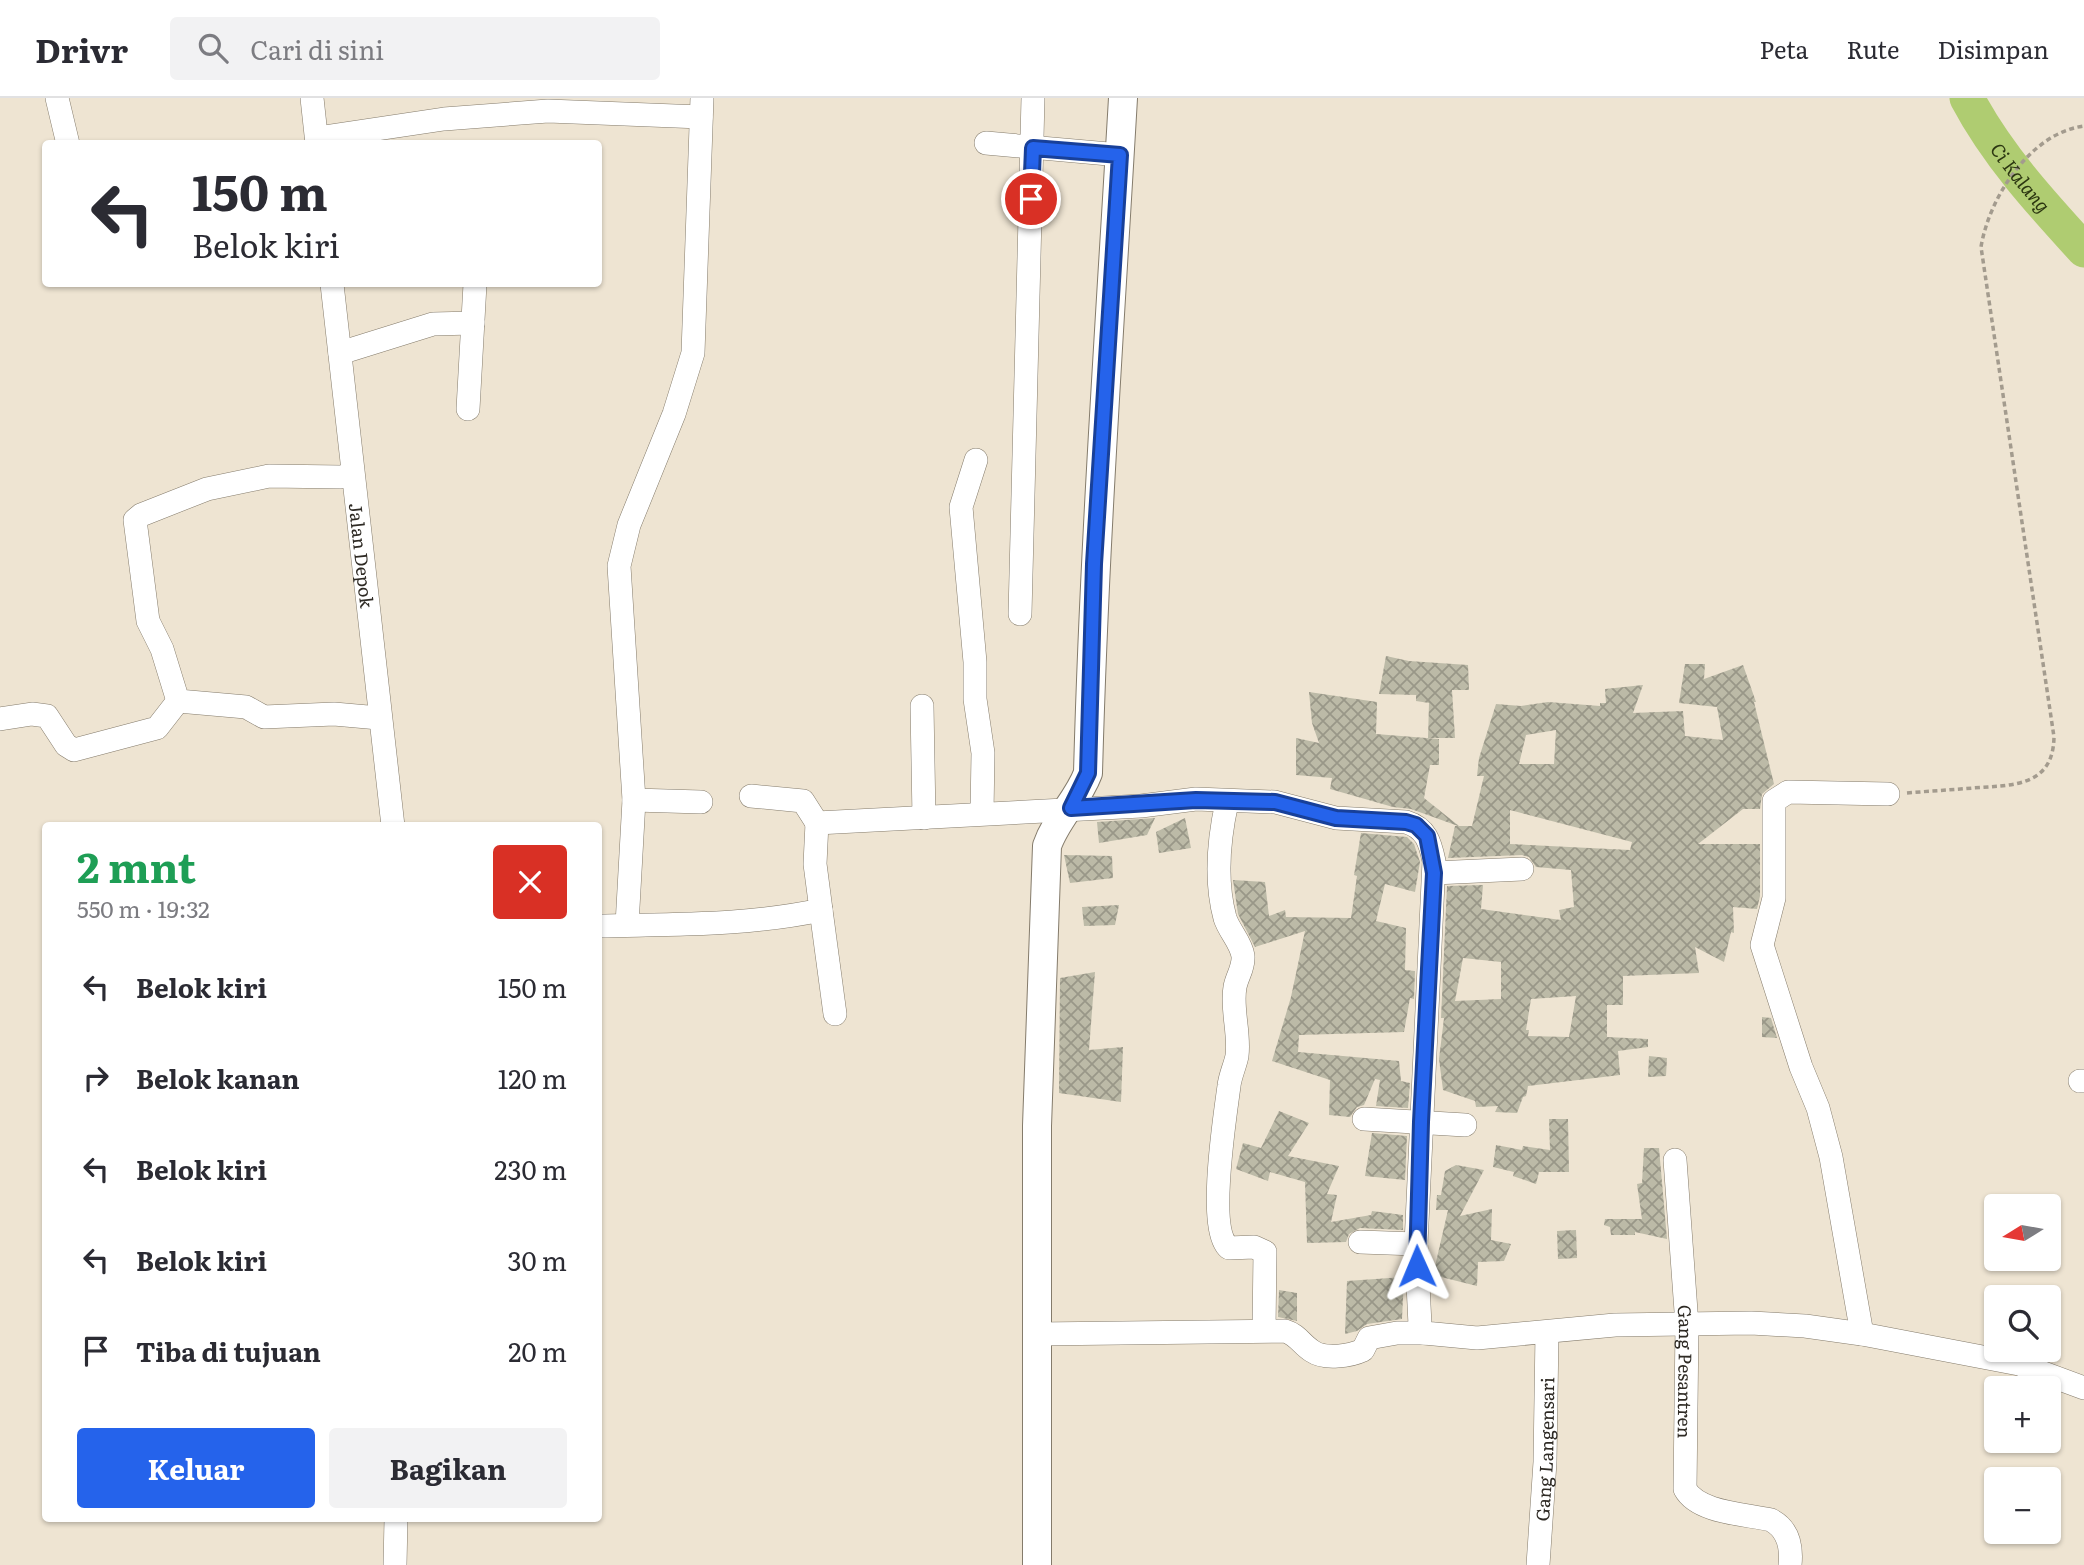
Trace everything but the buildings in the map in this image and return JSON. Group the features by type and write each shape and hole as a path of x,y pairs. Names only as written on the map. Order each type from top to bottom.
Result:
{"street":[{"path":"57,98 67,140"},
{"path":"313,98 317,140"},
{"path":"1020,614 1026,147 1033,98"},
{"path":"1037,1565 1037,1126 1047,846 1051,834 1071,808 1088,773 1094,564 1124,98"},
{"path":"323,140 444,119 548,111 701,108 693,353 674,414 629,525 619,566 634,800 626,925"},
{"path":"986,143 1120,155"},
{"name":"Jalan Depok","path":"332,287 392,822"},
{"path":"468,409 475,287"},
{"path":"340,353 433,324 473,323"},
{"path":"976,460 961,507 975,662 975,699 983,753 982,813"},
{"path":"178,701 162,649 148,621 135,520 206,489 269,475 310,477 352,474"},
{"path":"178,701 246,706 264,717 334,714 379,718"},
{"path":"0,719 32,714 47,716 66,745 74,750 157,728 178,701"},
{"path":"922,706 924,818"},
{"path":"1862,1334 1831,1157 1818,1108 1801,1066 1762,945 1773,898 1773,801 1788,792 1888,794"},
{"path":"751,796 804,802 817,823 815,864 835,1014"},
{"path":"634,800 701,802"},
{"path":"817,823 1196,800 1275,802 1336,818 1416,825 1427,836 1434,873 1416,1244 1420,1325 1424,1333"},
{"path":"1227,802 1220,833 1222,895 1226,920 1240,946 1243,961 1235,985 1237,1052 1229,1087 1221,1156 1220,1228 1223,1242 1229,1248 1254,1247 1265,1252 1264,1330"},
{"path":"1434,873 1522,869"},
{"path":"602,926 716,925 768,921 821,910"},
{"path":"1364,1119 1465,1125"},
{"name":"Gang Pesantren","path":"1675,1160 1687,1325 1685,1489 1692,1499 1703,1505 1771,1520 1785,1531 1791,1555 1790,1565"},
{"path":"1360,1242 1416,1244"},
{"path":"1037,1334 1264,1330 1292,1333 1313,1352 1331,1356 1363,1350 1369,1338 1397,1333 1477,1338 1615,1325 1751,1323 1862,1334 2019,1364 2084,1388"},
{"name":"Gang Langensari","path":"1538,1565 1545,1462 1547,1333"},
{"path":"394,1565 396,1522"}],"path":[{"path":"1888,794 2018,785 2037,776 2054,754 2052,723 1981,247 1992,208 2026,158 2061,132 2084,126"}],"waterway":[{"name":"Ci Kalang","path":"1967,98 2006,159 2084,250"}],"route":[{"path":"1031,199 1033,148 1120,155 1094,564 1088,773 1071,808 1141,806 1196,800 1275,802 1336,818 1406,822 1422,829 1432,851 1434,873 1421,1122 1417,1266"}]}
